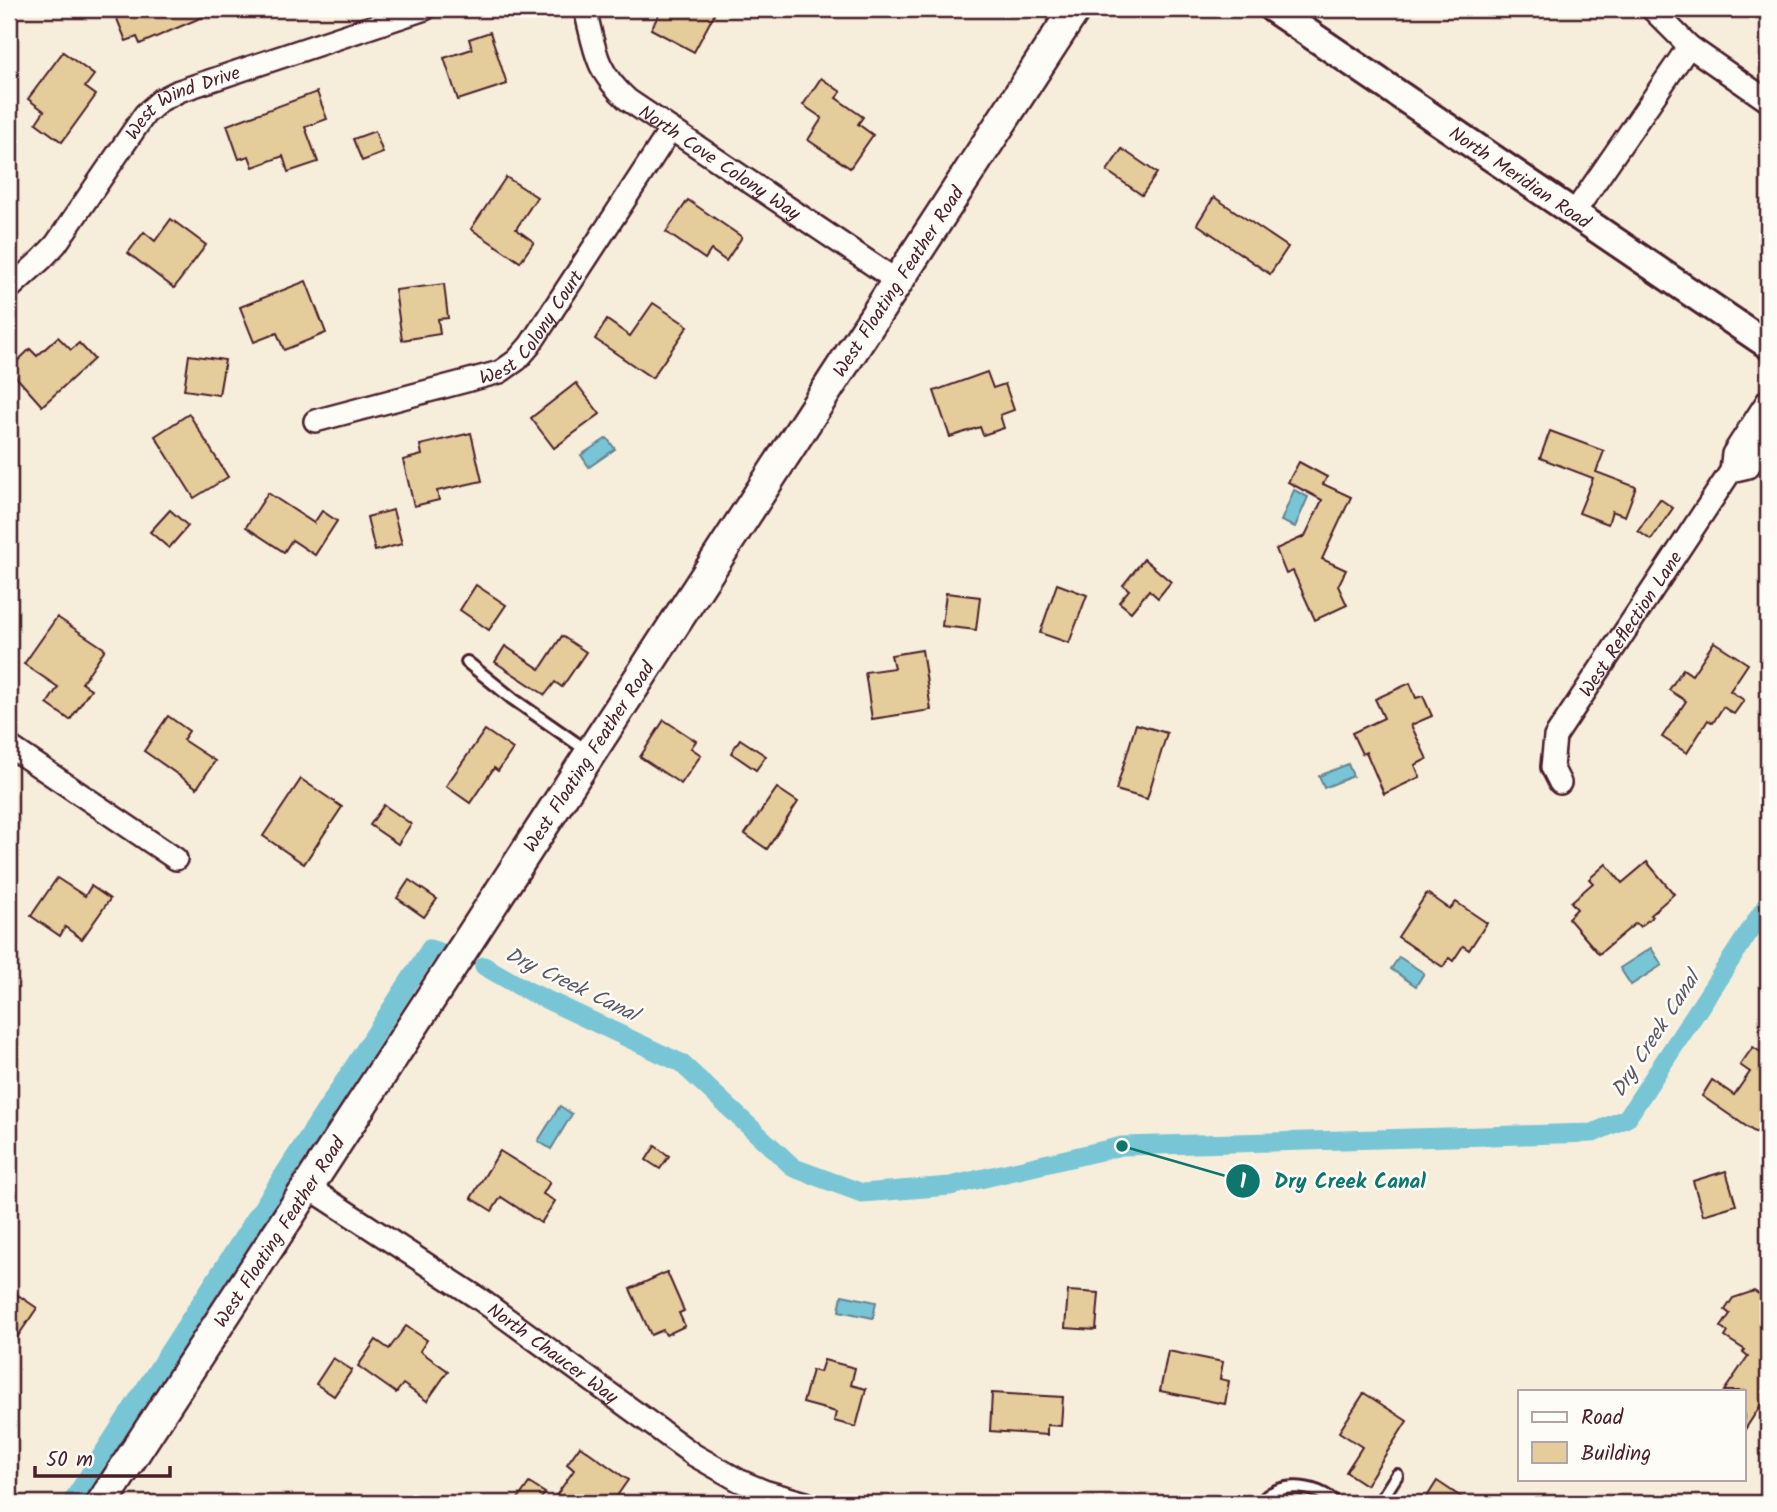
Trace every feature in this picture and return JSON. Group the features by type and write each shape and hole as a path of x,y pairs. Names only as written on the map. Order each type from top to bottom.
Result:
{"main road":[{"name":"West Floating Feather Road","path":"102,1503 1075,9"}],"street":[{"name":"West Wind Drive","path":"9,289 56,244 145,114 161,100 179,91 425,9"},
{"name":"North Cove Colony Way","path":"584,9 601,69 612,86 628,100 897,281"},
{"name":"North Meridian Road","path":"1273,9 1768,345"},
{"path":"1652,9 1689,46 1768,101"},
{"path":"1574,214 1689,46"},
{"name":"West Colony Court","path":"315,421 500,372 517,360 530,345 671,129"},
{"name":"West Reflection Lane","path":"1560,783 1552,766 1555,737 1731,471 1733,454 1768,400"},
{"name":"West Reflection Lane","path":"1731,471 1748,467 1768,436"},
{"path":"9,746 176,859"},
{"name":"North Chaucer Way","path":"308,1187 481,1300 694,1455 740,1481 806,1503"}],"lane":[{"path":"467,662 513,699 591,753"},
{"path":"1379,1503 1397,1475"},
{"path":"1261,1503 1265,1497 1278,1490 1311,1488 1330,1497 1335,1503"}],"water":[{"path":"607,438 615,449 589,467 581,455"},
{"path":"1294,490 1308,497 1295,527 1281,521"},
{"path":"1348,764 1353,776 1324,788 1319,776"},
{"path":"1651,948 1662,965 1631,985 1620,968"},
{"path":"1399,957 1424,973 1416,986 1391,969"},
{"path":"560,1106 572,1114 551,1149 538,1141"},
{"path":"842,1295 876,1302 873,1318 839,1311"}],"building":[{"path":"128,9 221,9 140,44 137,37 126,41 115,14"},
{"path":"662,9 717,9 694,52 651,29"},
{"path":"490,32 507,84 458,100 444,58 472,49 469,39"},
{"path":"63,52 94,75 85,87 96,95 62,142 36,123 44,111 28,99"},
{"path":"821,78 841,92 836,98 863,117 858,124 873,135 850,168 808,140 822,118 803,105"},
{"path":"317,92 327,119 305,127 318,162 288,172 283,156 253,167 249,156 239,159 227,125"},
{"path":"375,131 383,153 362,161 353,139"},
{"path":"1122,149 1157,173 1142,195 1107,171"},
{"path":"506,177 537,197 516,229 534,242 520,262 471,229"},
{"path":"1214,197 1288,247 1270,274 1197,224"},
{"path":"688,200 742,237 726,261 711,250 705,259 666,232"},
{"path":"171,219 206,245 174,288 128,253 144,232 155,241"},
{"path":"306,281 326,333 284,350 277,333 254,342 240,307"},
{"path":"444,284 448,318 438,319 440,334 402,340 395,290"},
{"path":"653,303 688,326 652,378 595,339 607,320 630,336"},
{"path":"58,337 71,350 79,343 94,359 42,406 9,369 30,349 37,356"},
{"path":"189,355 225,360 219,395 184,390"},
{"path":"987,372 993,388 1005,384 1014,410 1000,415 1004,428 983,435 980,427 950,437 934,391"},
{"path":"576,383 600,414 554,448 531,418"},
{"path":"189,414 228,477 194,498 155,436"},
{"path":"1550,431 1604,451 1596,472 1636,487 1625,516 1612,511 1608,524 1579,513 1593,478 1540,458"},
{"path":"471,433 482,481 437,491 439,500 414,506 403,460 422,455 420,445"},
{"path":"1299,462 1327,477 1323,484 1351,497 1322,559 1346,570 1338,586 1347,605 1315,620 1293,571 1286,574 1276,549 1305,536 1322,500 1288,482"},
{"path":"268,493 314,523 322,511 337,521 315,555 292,540 284,552 246,527"},
{"path":"1660,499 1673,508 1651,540 1638,531"},
{"path":"170,510 188,526 169,548 150,532"},
{"path":"393,510 402,544 375,551 367,517"},
{"path":"1144,559 1171,582 1158,598 1149,590 1131,612 1119,602 1129,590 1123,585"},
{"path":"1057,584 1087,595 1069,643 1040,633"},
{"path":"476,585 506,605 489,630 460,610"},
{"path":"946,593 980,597 976,630 942,626"},
{"path":"57,617 105,649 82,683 91,689 70,720 47,704 58,687 24,664"},
{"path":"562,636 586,652 562,687 555,682 545,695 495,662 505,646 540,669"},
{"path":"1714,642 1748,664 1730,691 1744,700 1734,714 1723,707 1713,723 1708,720 1687,753 1662,737 1686,701 1669,690 1683,669 1692,675"},
{"path":"922,650 931,710 872,719 865,672 894,668 891,655"},
{"path":"1410,683 1416,698 1423,696 1432,716 1411,725 1427,759 1415,765 1420,777 1384,794 1366,752 1362,754 1352,733 1384,718 1375,699"},
{"path":"168,716 189,731 183,740 215,761 197,788 144,751"},
{"path":"664,720 696,741 691,748 701,755 681,784 640,757"},
{"path":"1136,724 1167,733 1147,799 1116,790"},
{"path":"485,730 513,749 498,771 494,768 470,803 446,786"},
{"path":"740,739 766,756 756,770 731,753"},
{"path":"301,779 342,807 304,864 263,836"},
{"path":"777,788 798,802 767,849 745,834"},
{"path":"384,805 411,824 398,844 370,825"},
{"path":"1647,862 1674,894 1640,927 1636,923 1599,954 1568,918 1577,909 1571,902 1593,883 1589,879 1606,864 1622,883"},
{"path":"57,878 85,896 91,886 110,899 82,939 65,927 60,936 31,916"},
{"path":"409,880 437,899 424,917 397,898"},
{"path":"1427,893 1450,909 1456,902 1487,923 1469,950 1463,946 1453,961 1449,958 1443,967 1398,937"},
{"path":"1753,1047 1768,1057 1768,1115 1756,1133 1702,1096 1712,1080 1734,1095 1750,1072 1740,1065"},
{"path":"655,1146 669,1156 660,1169 646,1160"},
{"path":"500,1151 550,1182 543,1194 555,1201 541,1223 501,1197 492,1211 471,1198"},
{"path":"1726,1171 1736,1205 1703,1215 1693,1181"},
{"path":"667,1272 684,1311 679,1313 685,1326 666,1335 663,1330 651,1335 630,1289"},
{"path":"1068,1291 1099,1293 1096,1330 1065,1328"},
{"path":"1754,1291 1768,1300 1768,1394 1746,1428 1746,1390 1725,1390 1748,1356 1743,1352 1745,1350 1725,1337 1728,1332 1721,1327 1730,1314 1725,1310 1733,1298"},
{"path":"18,1295 37,1308 9,1349 9,1309"},
{"path":"406,1326 427,1340 420,1351 448,1371 427,1401 403,1384 396,1393 358,1366 376,1340 389,1349"},
{"path":"1168,1351 1223,1362 1220,1379 1229,1381 1225,1404 1160,1391"},
{"path":"333,1358 352,1370 334,1396 316,1384"},
{"path":"824,1360 855,1368 851,1385 866,1389 856,1427 834,1421 836,1412 803,1403 812,1370 820,1372"},
{"path":"992,1393 1063,1397 1061,1426 1047,1425 1047,1435 990,1431"},
{"path":"1364,1393 1407,1421 1366,1485 1346,1472 1362,1447 1339,1432"},
{"path":"580,1446 628,1480 612,1503 551,1503 574,1470 567,1464"},
{"path":"1437,1481 1470,1503 1423,1503"},
{"path":"529,1483 545,1493 538,1503 515,1503"}],"waterway":[{"name":"Dry Creek Canal","path":"484,966 526,990 681,1063 794,1168 862,1193 950,1186 1122,1146 1593,1133 1627,1118 1768,903"},
{"name":"Dry Creek Canal","path":"71,1503 430,949 443,953"}],"place":[{"name":"Dry Creek Canal","path":"1122,1146"}]}
